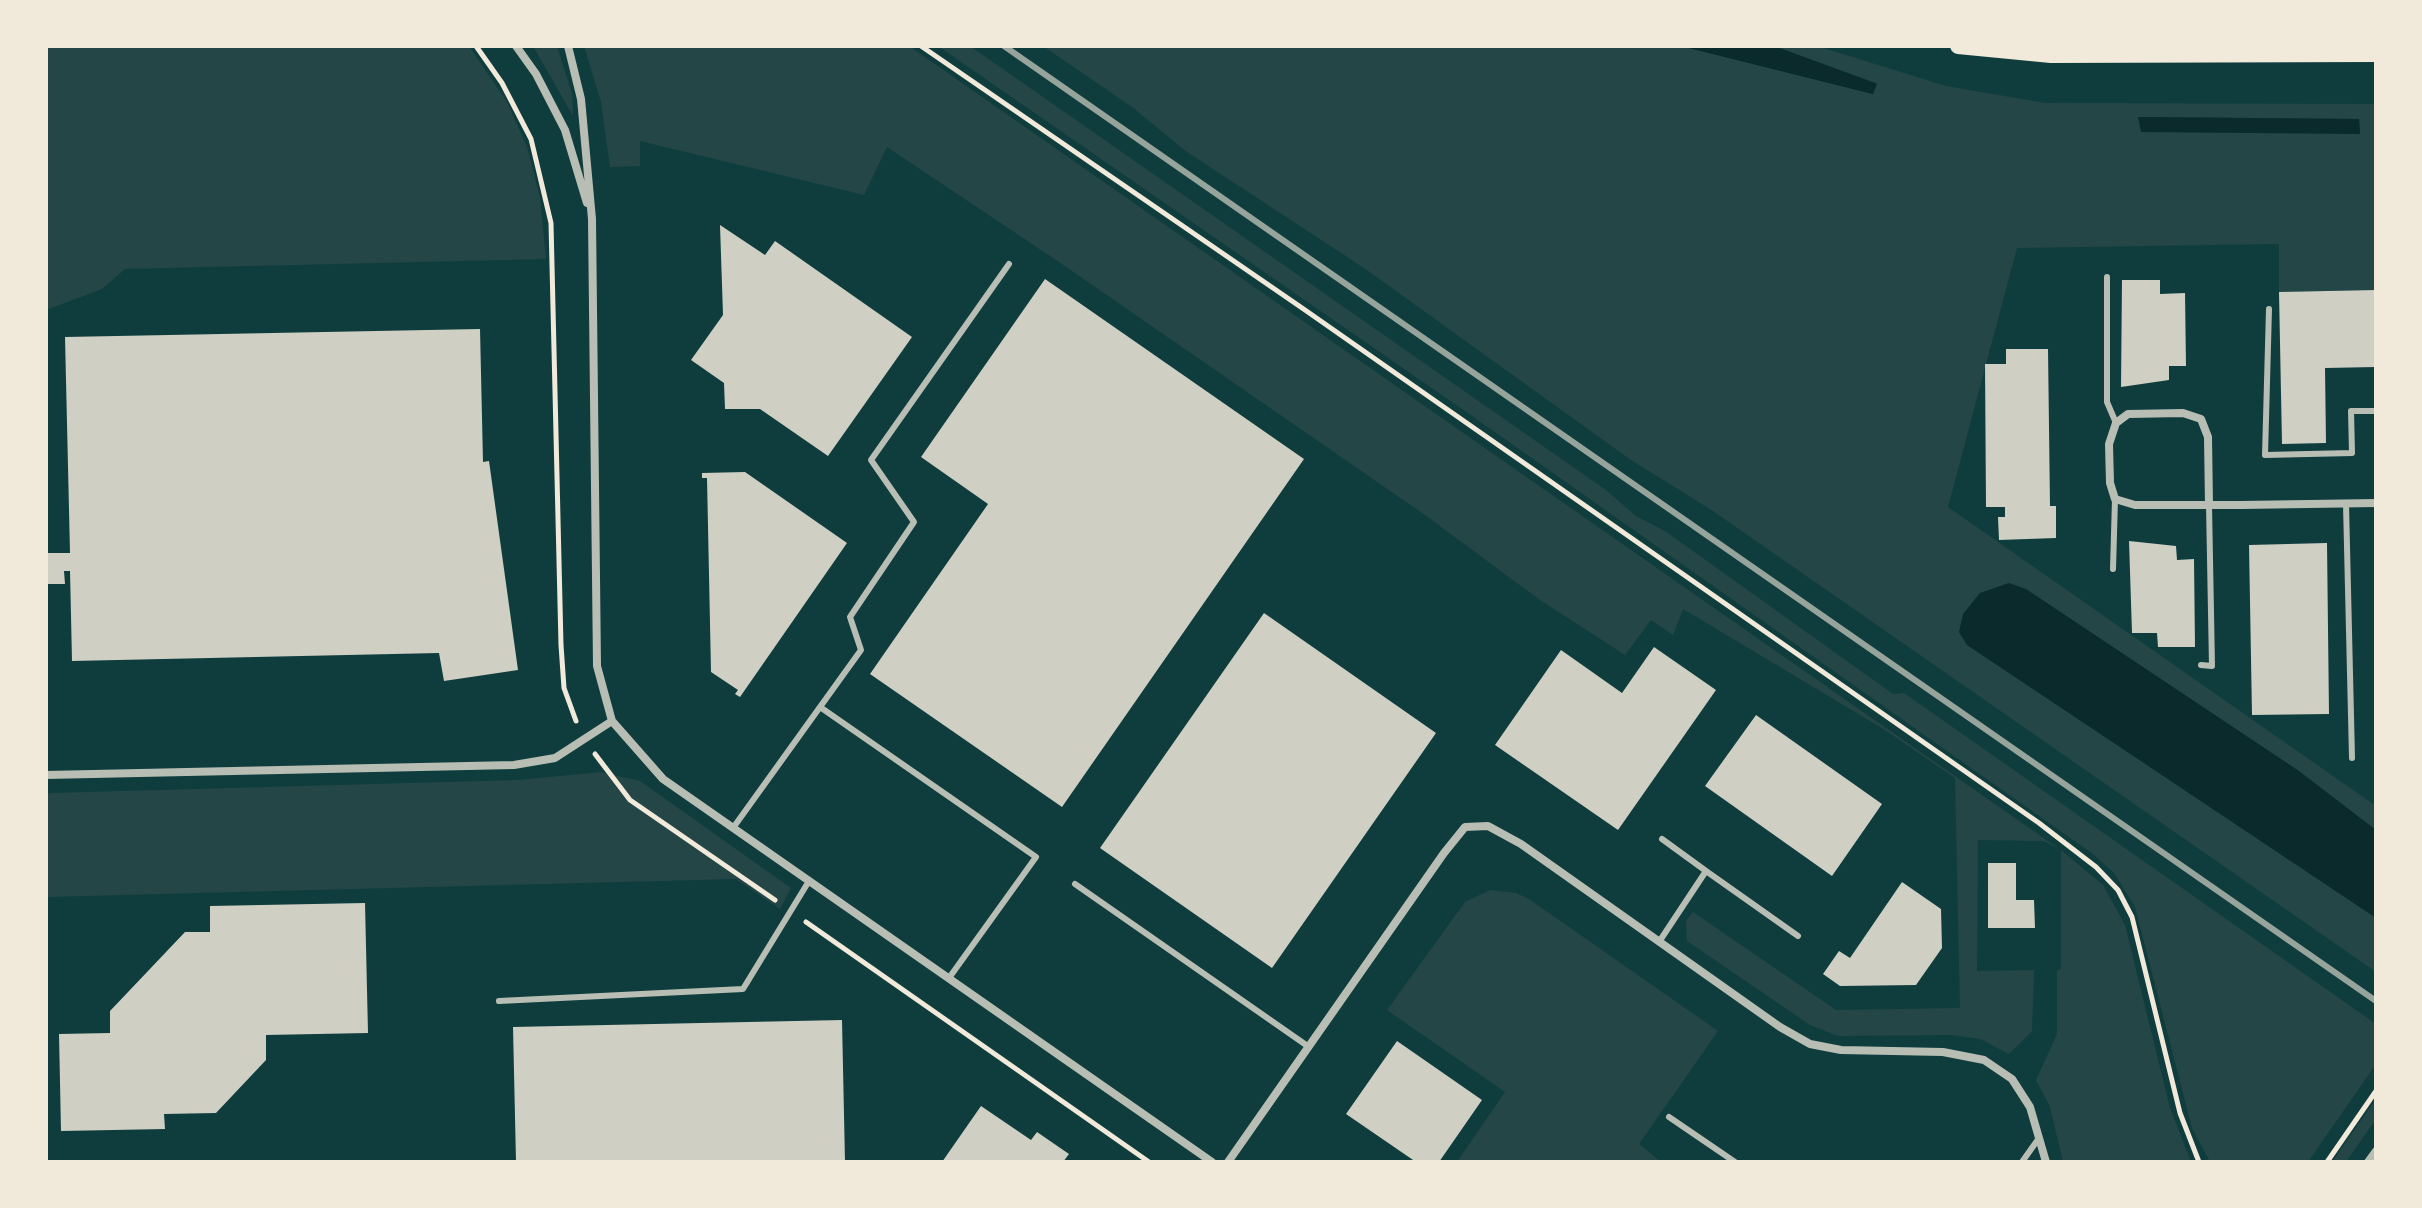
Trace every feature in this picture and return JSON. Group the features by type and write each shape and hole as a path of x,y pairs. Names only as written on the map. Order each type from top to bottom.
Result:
{"main road":[{"path":"1958,46 2051,55 2376,54"}],"street":[{"path":"516,46 536,74 565,130 592,219"},
{"path":"568,46 581,99 592,219 597,666 612,721 663,779 1212,1162"},
{"path":"2209,505 2208,437 2201,419 2183,413 2128,414 2116,423 2109,444 2110,483 2115,499 2135,505 2209,505 2346,504 2376,503"},
{"path":"46,775 514,765 555,758 612,721"},
{"path":"1228,1162 1465,827 1488,826 1521,844 1780,1027 1810,1044 1841,1050 1943,1052 1984,1060 2012,1079 2030,1107 2046,1162"},
{"path":"2368,1162 2376,1151"}],"lane":[{"path":"733,828 861,650 850,617 914,522 871,460 1009,264"},
{"path":"2107,277 2107,402 2116,423"},
{"path":"2269,309 2265,455 2352,453 2351,411 2376,411"},
{"path":"2113,569 2115,499"},
{"path":"2346,504 2352,758"},
{"path":"2201,665 2212,666 2209,505"},
{"path":"820,707 1036,857 949,978"},
{"path":"1662,839 1798,936"},
{"path":"1659,942 1706,871"},
{"path":"499,1001 743,989 809,881"},
{"path":"1075,884 1309,1047"},
{"path":"1669,1117 1735,1162"},
{"path":"2022,1162 2039,1138"}],"path":[{"path":"476,46 502,83 531,139 551,223 562,659 567,698 586,740 630,800 1149,1162"},
{"path":"921,46 1305,310 2039,823 2096,867 2118,890 2132,917 2180,1113 2199,1162"},
{"path":"2327,1162 2376,1091"}],"shaded area":[{"path":"46,46 469,46 507,102 527,147 540,197 546,259 125,269 102,289 46,310"},
{"path":"533,46 557,46 572,94 573,116"},
{"path":"584,46 909,46 2058,848 2043,841 1978,840 1977,971 2034,970 2032,1031 2009,1054 1980,1039 1951,1035 1838,1036 1810,1025 1687,941 1686,921 1693,912 1836,1010 1960,1008 1955,778 1885,730 1683,609 1673,635 1651,620 1625,655 1540,600 1425,515 887,147 864,195 640,141 640,166 610,167 601,102"},
{"path":"938,46 970,46 1606,490 1636,516 1665,531 1893,694 1904,693 2376,1024 2376,1064 2308,1162 2210,1162 2192,1128 2135,907 2114,873 2093,854 1475,418"},
{"path":"1043,46 1681,46 1873,94 1876,83 1774,46 1817,46 1946,86 2045,103 2376,104 2376,290 2279,292 2279,244 2017,248 1948,507 2376,806 2376,972 1710,509 1631,460 1364,268 1187,152 1132,107","holes":["2138,117 2359,119 2360,133"]},
{"path":"1681,46 1774,46 1877,84 1873,94"},
{"path":"2138,117 2359,119 2360,134 2141,132"},
{"path":"2009,583 2026,589 2299,771 2376,830 2376,918 1967,645 1959,632 1963,614 1980,593"},
{"path":"601,772 640,781 791,888 780,909 736,879 46,897 46,794 518,780"},
{"path":"2061,850 2103,885 2125,925 2170,1108 2191,1162 2063,1162 2050,1107 2036,1080 2057,1034 2057,970 2061,969"},
{"path":"1490,890 1516,893 1529,899 1718,1031 1639,1144 1661,1162 1457,1162 1505,1092 1387,1010 1465,902"},
{"path":"2376,1099 2376,1120 2346,1162 2332,1162"}],"building":[{"path":"720,225 765,255 775,241 912,337 828,456 760,409 725,409 724,383 691,360 723,315"},
{"path":"1045,279 1304,459 1062,807 870,674 988,504 921,457"},
{"path":"2122,280 2160,280 2160,294 2185,293 2186,366 2169,366 2169,380 2121,387"},
{"path":"2376,290 2376,367 2325,368 2326,443 2282,444 2279,292"},
{"path":"480,329 483,462 489,461 518,670 444,681 439,653 72,661 70,571 64,571 65,584 46,584 46,553 70,553 65,337"},
{"path":"2006,349 2048,349 2050,506 2056,506 2056,538 1999,540 1998,517 2005,517 2005,507 1986,507 1985,364 2006,364"},
{"path":"745,472 847,543 740,697 735,694 738,690 711,672 707,478 702,478 702,473"},
{"path":"2129,541 2176,546 2177,560 2194,559 2195,647 2158,647 2157,633 2132,633"},
{"path":"2327,543 2329,714 2252,715 2249,545"},
{"path":"1264,613 1436,733 1272,968 1100,848"},
{"path":"1654,647 1716,690 1618,830 1495,745 1561,650 1622,693"},
{"path":"1756,715 1882,804 1832,876 1705,786"},
{"path":"1988,863 2016,863 2016,900 2034,900 2035,928 1988,928"},
{"path":"1902,882 1941,909 1942,948 1916,985 1840,986 1823,974 1839,951 1850,958"},
{"path":"365,903 368,1033 266,1035 266,1060 216,1113 164,1114 165,1129 61,1131 59,1034 110,1033 110,1011 185,932 210,932 210,906"},
{"path":"842,1020 845,1162 516,1162 513,1027"},
{"path":"1397,1041 1482,1100 1439,1162 1416,1162 1346,1114"},
{"path":"981,1106 1031,1140 1037,1132 1069,1154 1063,1162 942,1162"}],"railway":[{"path":"1004,46 2376,1001"}]}
